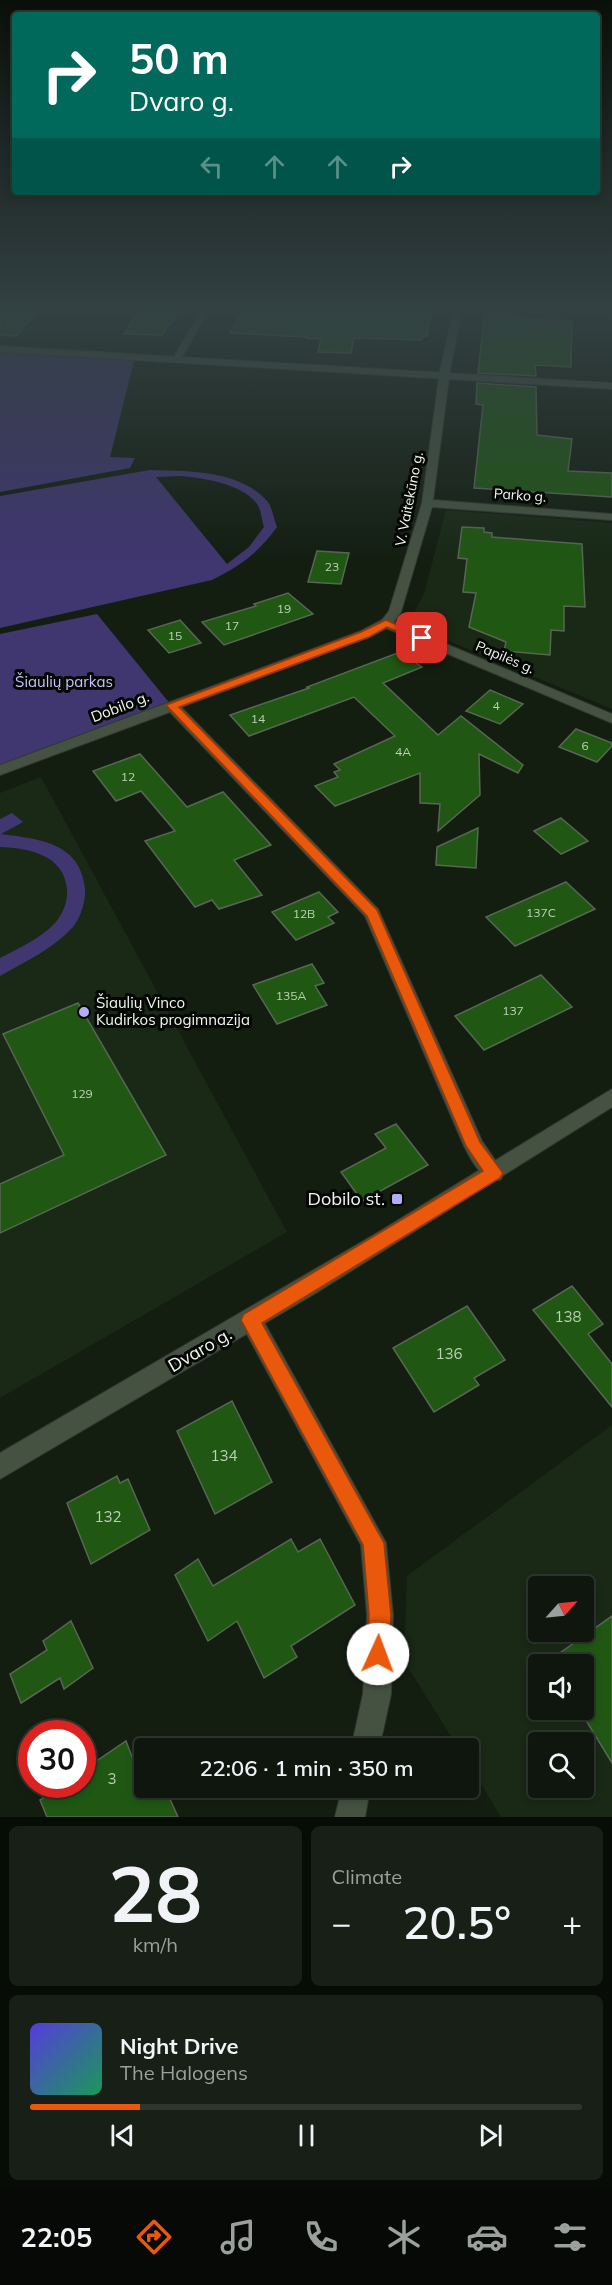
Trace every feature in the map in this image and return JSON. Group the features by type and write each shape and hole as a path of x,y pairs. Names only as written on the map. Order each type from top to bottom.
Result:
{"street":[{"name":"V. Vaitekūno g.","path":"386,623 395,612 427,503 442,394"},
{"name":"Parko g.","path":"427,503 612,517"},
{"name":"Dobilo g.","path":"0,770 365,634 386,623"},
{"name":"Papilės g.","path":"386,623 612,719"},
{"path":"171,705 372,914 474,1146 494,1173"},
{"name":"Dvaro g.","path":"0,1467 251,1320 494,1173 612,1097"},
{"path":"251,1320 373,1543 380,1615 377,1694 367,1738"},
{"path":"350,1817 354,1798"}],"shaded area":[{"path":"446,510 612,523 612,709 408,624 424,594"},
{"name":"Šiaulių Vinco Kudirkos progimnazija","path":"41,777 287,1232 0,1398 0,793"},
{"path":"612,1425 612,1817 501,1817 479,1781 479,1738 452,1738 404,1661 407,1576"}],"green space":[{"path":"0,394 126,394 110,457 135,458 130,468 0,492"},
{"path":"150,470 197,472 228,478 256,491 269,503 277,527 263,545 248,558 212,580 0,628 0,496","holes":["181,476 211,480 233,487 251,497 258,506 264,527 249,547 227,564 156,477"]},
{"name":"Šiaulių parkas","path":"97,614 171,705 0,770 0,634"},
{"path":"12,813 23,822 1,834 43,841 66,852 75,861 81,873 85,893 78,918 65,935 39,954 0,976 0,958 29,943 49,929 63,911 67,894 64,877 52,861 22,849 0,847 0,819"}],"building":[{"path":"476,394 536,394 537,435 572,439 568,471 612,473 612,497 474,488 483,405 476,404"},
{"path":"462,527 484,528 484,532 492,533 492,537 582,544 585,607 564,606 564,631 551,630 550,655 504,651 506,642 469,627 476,593 463,592 467,559 458,558"},
{"path":"317,551 349,553 341,584 308,582"},
{"path":"288,593 313,614 224,645 202,622 256,606 254,604"},
{"path":"180,620 201,643 169,653 148,630"},
{"path":"400,652 422,667 383,683 438,735 461,716 523,765 518,773 479,754 480,795 438,831 440,804 420,803 420,773 335,806 315,786 338,777 334,772 340,770 334,764 395,736 354,697 249,736 230,715 309,688 307,687"},
{"path":"490,690 523,704 500,724 466,711"},
{"path":"576,729 612,743 612,746 597,762 559,747"},
{"path":"140,754 187,807 223,792 271,845 234,860 262,895 219,909 212,900 195,907 145,841 175,831 141,791 116,801 93,771"},
{"path":"561,818 588,841 561,854 534,831"},
{"path":"478,828 476,868 436,865 437,847"},
{"path":"566,882 595,909 515,946 486,917"},
{"path":"319,892 338,912 328,917 334,923 296,940 272,912"},
{"path":"312,964 324,983 315,986 327,1005 277,1024 253,985"},
{"path":"541,975 572,1007 484,1050 455,1016"},
{"path":"78,1003 166,1155 0,1233 0,1184 64,1155 3,1034"},
{"path":"396,1124 428,1165 362,1201 341,1172 386,1148 375,1134"},
{"path":"572,1286 603,1324 588,1334 612,1364 612,1407 533,1310"},
{"path":"467,1306 505,1360 474,1378 479,1385 434,1412 393,1348"},
{"path":"232,1401 272,1482 215,1514 177,1431"},
{"path":"117,1476 120,1483 128,1479 150,1530 91,1564 67,1503"},
{"path":"291,1539 298,1552 320,1539 355,1605 291,1646 297,1657 264,1678 237,1621 208,1641 175,1575 198,1559 213,1586"},
{"path":"612,1616 612,1763 586,1720 594,1720 594,1654 558,1654 575,1642 594,1642 594,1629"},
{"path":"71,1621 93,1668 64,1689 60,1678 21,1703 10,1674 47,1650 43,1641"},
{"path":"126,1741 134,1762 134,1798 169,1798 178,1817 47,1817 40,1800 43,1798 96,1798 96,1761"}],"place":[{"name":"Šiaulių Vinco Kudirkos progimnazija","path":"84,1012"},
{"name":"Dobilo st.","path":"397,1199"}],"route":[{"path":"378,1654 380,1615 373,1543 251,1320 494,1173 474,1146 372,914 171,705 365,634 386,623 422,638"}]}
